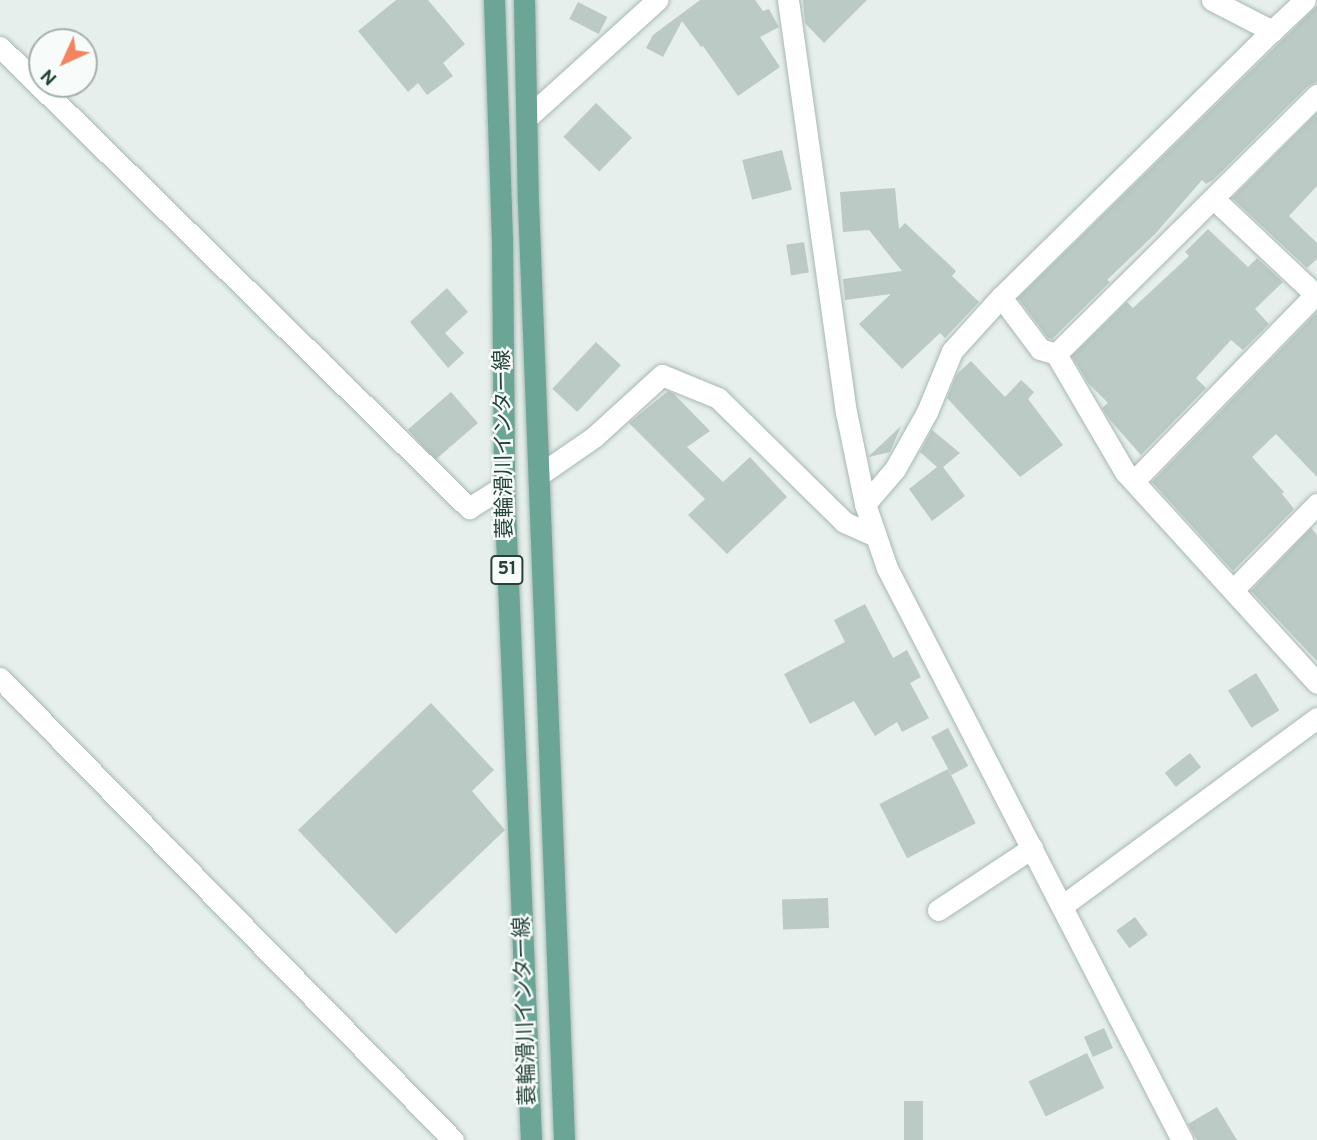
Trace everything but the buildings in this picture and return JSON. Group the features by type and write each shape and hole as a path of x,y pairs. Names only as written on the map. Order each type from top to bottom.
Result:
{"main road":[{"name":"蓑輪滑川インター線","path":"494,0 502,238 504,486 531,1140"},
{"name":"蓑輪滑川インター線","path":"524,0 564,1140"}],"street":[{"path":"527,118 657,0"},
{"path":"788,0 845,412 865,504 887,568 1182,1140"},
{"path":"1212,0 1272,31"},
{"path":"865,504 895,469 927,412 952,351 1001,297 1305,0"},
{"path":"0,47 469,508 504,486"},
{"path":"1056,354 1317,95"},
{"path":"1134,481 1317,295 1213,198"},
{"path":"1001,297 1040,349 1056,354 1125,472 1317,683"},
{"path":"539,475 594,437 662,374 718,398 844,522 876,536"},
{"path":"1234,589 1317,504"},
{"path":"0,678 453,1140"},
{"path":"1062,906 1317,718"},
{"path":"938,910 1032,848"}]}
